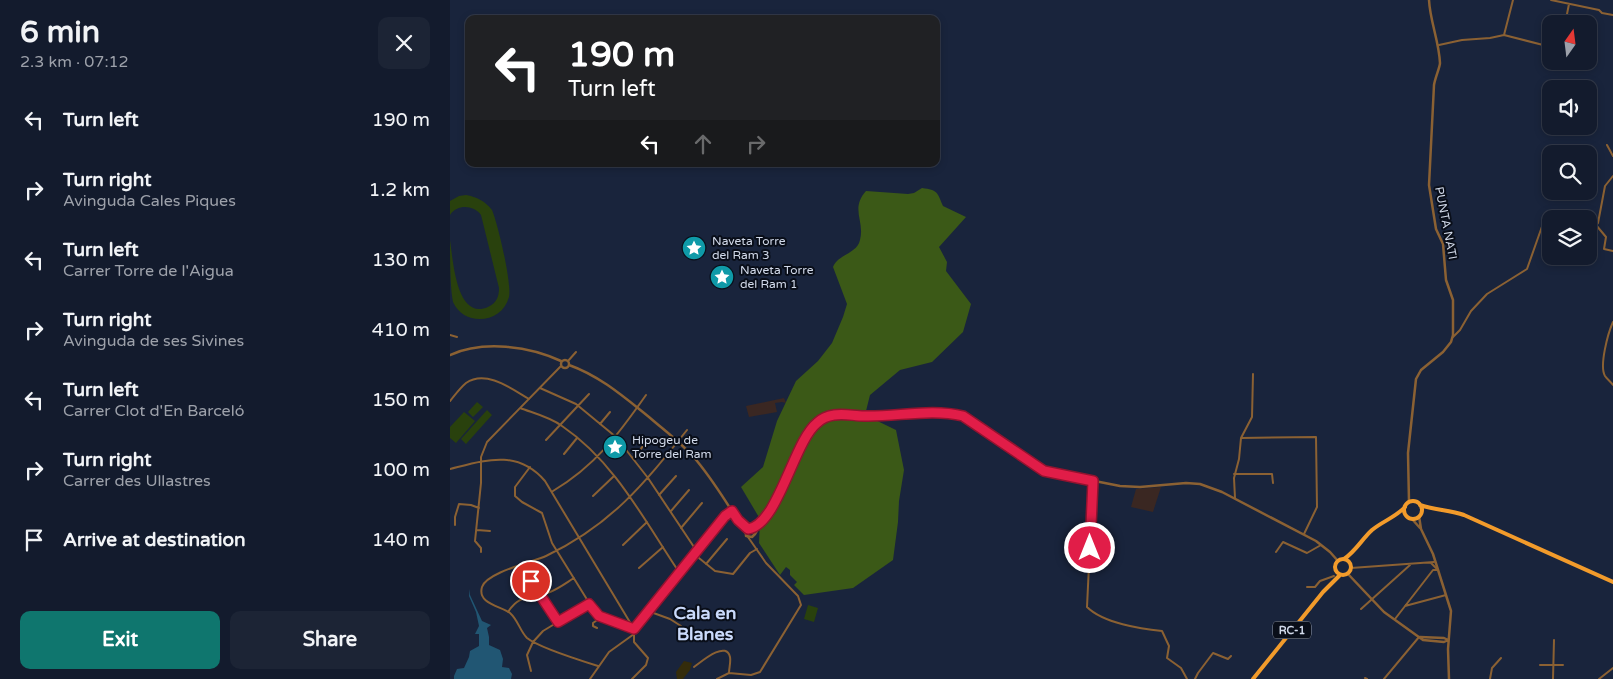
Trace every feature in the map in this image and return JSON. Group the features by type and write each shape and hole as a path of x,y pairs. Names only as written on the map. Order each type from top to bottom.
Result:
{"main road":[{"path":"1338,561 1353,553 1373,530 1397,515 1411,502 1464,514 1612,580"},
{"path":"1420,505 1422,510 1420,515"},
{"path":"1405,507 1407,516"},
{"path":"1397,515 1407,516 1412,519 1431,508"},
{"path":"1348,574 1353,553"},
{"path":"1344,559 1348,561 1351,567"},
{"name":"RC-1","path":"1253,678 1330,582 1334,576 1335,565 1338,561"},
{"path":"1335,570 1340,575"},
{"name":"RC-1","path":"1330,582 1340,575 1348,574"}],"street":[{"name":"PUNTA NATI","path":"1429,0 1430,15 1440,65 1435,75 1432,102 1429,185 1436,229 1443,244 1446,280 1453,300 1453,338"},
{"path":"1504,35 1513,0"},
{"path":"1551,0 1599,10 1613,15"},
{"path":"1567,15 1569,4"},
{"path":"1437,46 1462,40 1504,35 1542,45"},
{"path":"1607,145 1613,156"},
{"path":"1597,221 1605,186 1613,176"},
{"path":"1411,502 1408,453 1416,379 1421,370 1441,354 1460,330 1471,311 1487,294 1527,269 1542,226"},
{"path":"1597,226 1606,237 1604,249 1613,251"},
{"path":"1613,322 1608,337 1604,367 1605,377 1613,385"},
{"path":"450,335 457,337"},
{"path":"450,355 458,351 479,347 507,347 561,361 568,361 576,352"},
{"path":"481,552 481,548 475,541 479,508 481,461 486,442 561,366 559,364 561,361"},
{"path":"568,361 569,365"},
{"path":"561,366 569,365 600,379 678,442 706,472 766,563 798,596 801,605 760,672 752,675 729,673 717,679"},
{"path":"1236,499 1234,474 1240,438 1252,417 1253,374"},
{"path":"450,401 468,382 478,379 500,382 529,399"},
{"path":"540,388 578,406 616,437 648,478 696,550"},
{"path":"546,440 589,394"},
{"path":"552,491 578,475 598,456 616,437 646,395"},
{"path":"520,408 561,425 598,456 647,522 679,572"},
{"path":"600,424 610,412"},
{"path":"754,535 777,497 810,430 821,419 836,414 864,416 950,413 963,416 1044,471 1120,486 1140,487 1186,483 1212,487 1321,544 1338,561"},
{"path":"598,666 533,642 524,635 516,619 508,612 489,603 482,594 482,587 497,574 557,550 597,526 630,498 687,430"},
{"path":"564,454 577,438"},
{"path":"1240,438 1316,438 1317,507 1304,535"},
{"path":"633,458 644,445"},
{"path":"450,469 481,461 504,459 530,467 542,477 634,629 634,642"},
{"path":"530,467 515,486 515,496 542,513 550,539 596,614 634,629"},
{"path":"1234,474 1272,474 1273,483"},
{"path":"592,496 614,476"},
{"path":"659,494 676,476"},
{"path":"1093,481 1087,607 1093,612 1123,625 1144,630 1162,631 1169,646 1167,658 1181,668 1187,679"},
{"path":"671,512 688,490"},
{"path":"681,528 702,503"},
{"path":"454,525 458,504 479,508"},
{"path":"634,629 719,522 732,511"},
{"path":"1420,515 1421,529 1433,562 1438,570 1451,611 1448,650 1449,678"},
{"path":"1412,519 1421,529"},
{"path":"738,520 754,530 756,548"},
{"path":"622,545 647,522"},
{"path":"747,535 750,529 760,524"},
{"path":"476,530 490,531"},
{"path":"747,535 754,535"},
{"path":"706,564 727,539"},
{"path":"1276,552 1284,542 1306,553 1321,544"},
{"path":"639,568 663,547"},
{"path":"694,554 715,571 733,574 756,548"},
{"path":"1351,567 1410,565 1433,562"},
{"path":"1395,619 1433,570 1433,562"},
{"path":"526,563 531,581 558,622"},
{"path":"1361,610 1410,565"},
{"path":"1433,570 1438,570"},
{"path":"1348,574 1384,612 1422,638 1444,642 1449,638"},
{"path":"1307,587 1315,587 1320,581 1334,576"},
{"path":"508,612 518,600 555,590 574,578"},
{"path":"1405,606 1446,595"},
{"path":"1412,597 1416,604"},
{"path":"531,670 527,655 533,642 543,631 589,604"},
{"path":"648,611 681,626 680,630"},
{"path":"597,628 593,626 593,623 601,617"},
{"path":"590,679 609,652 634,634"},
{"path":"1384,679 1416,641 1422,638 1449,638"},
{"path":"626,639 634,642 648,658 646,666 632,679"},
{"path":"1553,679 1554,640"},
{"path":"1444,642 1448,650"},
{"path":"694,667 717,651 722,650 730,656 729,673"},
{"path":"1195,679 1213,653 1228,659 1231,656"},
{"path":"1490,679 1492,668 1502,658"},
{"path":"1540,665 1563,665"},
{"path":"1599,679 1613,668"}],"shaded area":[{"path":"784,398 786,403 775,403 777,412 749,417 746,406"},
{"path":"1161,487 1153,512 1131,507 1136,489"}],"green space":[{"path":"922,188 934,191 943,206 966,217 939,247 947,262 946,271 971,304 963,332 932,362 900,370 870,395 865,415 896,430 904,470 893,560 853,588 804,595 794,585 797,582 790,575 790,570 786,567 780,575 759,543 760,519 741,487 763,467 777,421 796,381 818,361 832,343 843,317 847,304 833,267 839,259 858,245 860,240 861,227 858,209 861,197 866,191 908,194"},
{"path":"466,195 481,200 492,210 507,267 509,297 505,306 499,313 482,319 465,316 458,310 452,296 450,240 458,286 469,305 477,309 488,307 497,299 499,294 481,215 474,209 465,207 453,211 450,215 450,201 459,196"},
{"path":"477,402 483,407 473,417 468,412"},
{"path":"487,410 492,415 466,444 461,439"},
{"path":"464,412 475,421 456,443 450,438 450,427"},
{"path":"808,605 818,608 814,622 804,619"}],"sand":[{"name":"Cala en Blanes","path":"684,661 692,663 690,670 683,679 677,679 676,672"}],"water":[{"path":"470,589 470,595 482,621 491,625 487,628 489,645 500,650 503,659 502,667 509,668 512,674 511,679 454,679 457,669 464,668 470,651 479,646 479,634 475,634 479,626 476,612 469,596"}],"place":[{"name":"Naveta Torre del Ram 3","path":"694,248"},
{"name":"Naveta Torre del Ram 1","path":"722,277"},
{"name":"Hipogeu de Torre del Ram","path":"615,447"}],"district":[{"name":"Cala en Blanes","path":"705,623"}],"route":[{"path":"531,581 558,622 589,604 599,616 634,629 725,516 732,511 748,529 760,524 777,497 810,430 821,419 836,414 864,416 950,413 963,416 1044,471 1093,481 1090,548"}]}
